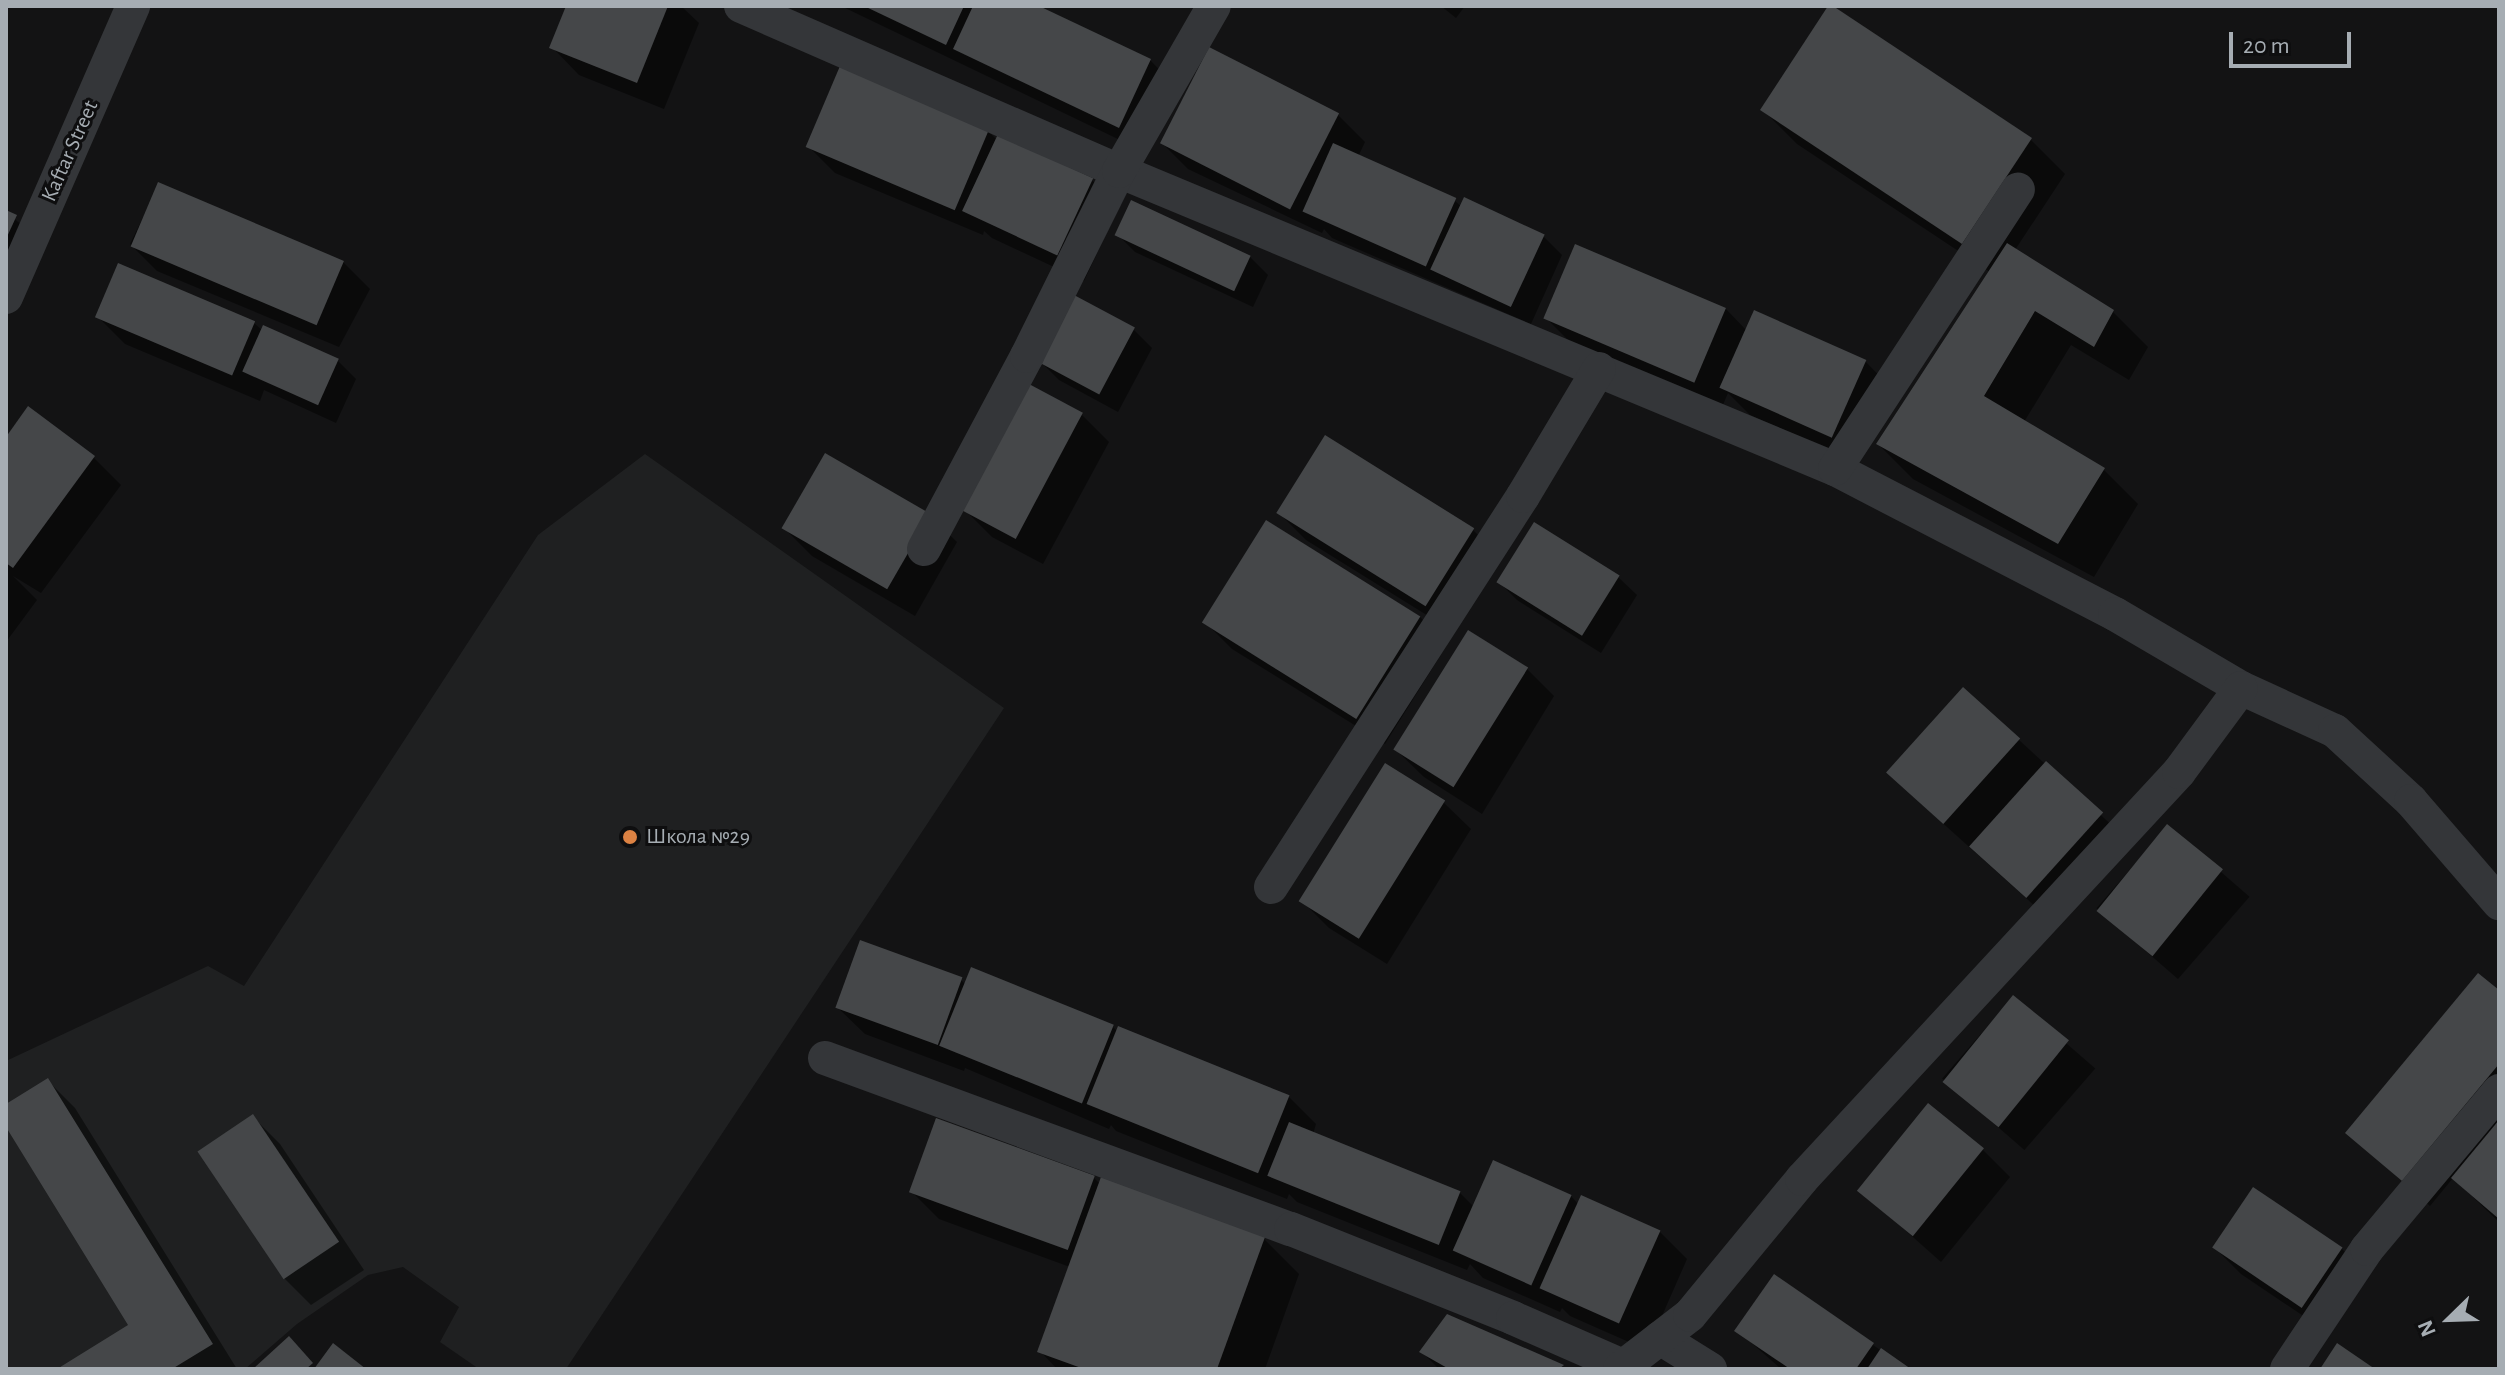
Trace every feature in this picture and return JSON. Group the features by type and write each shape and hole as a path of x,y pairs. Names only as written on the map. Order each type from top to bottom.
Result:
{"street":[{"name":"Kaftar Street","path":"6,297 133,6"},
{"path":"741,6 1119,171 1835,469 2115,614 2241,688 2335,731 2411,801 2499,903"},
{"path":"924,549 1027,356 1119,171 1214,6"},
{"path":"1835,469 2018,189"},
{"path":"1271,887 1523,496 1599,369"},
{"path":"825,1058 1291,1229 1513,1318 1621,1368 1690,1315 1802,1179 2179,772 2241,688"},
{"path":"2287,1369 2367,1249 2499,1091"},
{"path":"1660,1338 1710,1369"}],"shaded area":[{"name":"Школа №29","path":"645,454 1004,708 566,1369 479,1369 440,1342 459,1307 403,1267 368,1275 297,1324 245,1369 6,1369 6,1061 208,966 244,986 538,535"}],"building":[{"path":"566,6 668,6 637,83 549,48"},
{"path":"864,6 964,6 946,45"},
{"path":"973,6 1039,6 1151,59 1119,128 953,49"},
{"path":"1828,6 1833,6 2032,138 1962,244 1760,110"},
{"path":"1209,47 1339,113 1290,210 1160,143"},
{"path":"840,66 989,129 955,210 806,147"},
{"path":"998,134 1093,178 1057,255 962,211"},
{"path":"1333,143 1456,198 1426,266 1302,212"},
{"path":"158,182 344,261 317,325 131,246"},
{"path":"1464,197 1545,235 1511,307 1430,270"},
{"path":"1131,200 1251,256 1234,291 1115,235"},
{"path":"6,210 17,215 6,239"},
{"path":"2007,243 2114,310 2094,347 2035,311 1984,396 2105,468 2058,544 1876,444"},
{"path":"1575,244 1726,308 1694,383 1543,319"},
{"path":"118,263 255,321 232,376 95,317"},
{"path":"1074,295 1135,327 1099,394 1038,362"},
{"path":"1754,310 1866,360 1832,438 1719,388"},
{"path":"263,325 339,359 318,405 242,372"},
{"path":"1029,384 1083,413 1016,539 962,510"},
{"path":"28,406 95,456 13,568 6,563 6,437"},
{"path":"1325,435 1474,528 1426,606 1276,513"},
{"path":"825,453 931,514 887,589 782,528"},
{"path":"1266,520 1420,616 1356,719 1202,623"},
{"path":"1534,522 1620,576 1582,636 1496,582"},
{"path":"1468,630 1528,668 1453,787 1393,750"},
{"path":"1963,687 2020,739 1943,824 1886,772"},
{"path":"2046,761 2103,813 2026,898 1969,846"},
{"path":"1385,763 1445,801 1359,939 1299,901"},
{"path":"2167,824 2223,869 2152,956 2097,911"},
{"path":"860,940 962,977 938,1045 835,1008"},
{"path":"971,967 1114,1025 1082,1104 939,1046"},
{"path":"2478,973 2499,990 2499,1064 2402,1181 2345,1133"},
{"path":"2013,995 2069,1040 1998,1127 1943,1082"},
{"path":"1118,1026 1290,1095 1258,1173 1087,1104"},
{"path":"48,1078 213,1344 172,1369 57,1369 128,1325 6,1127 6,1104"},
{"path":"1928,1103 1984,1148 1913,1236 1857,1191"},
{"path":"253,1114 339,1242 284,1279 197,1151"},
{"path":"936,1118 1095,1176 1068,1250 909,1192"},
{"path":"2499,1120 2499,1219 2451,1178"},
{"path":"1289,1122 1461,1191 1439,1245 1267,1176"},
{"path":"1493,1160 1572,1195 1531,1285 1453,1250"},
{"path":"1101,1177 1265,1237 1217,1369 1084,1369 1037,1352"},
{"path":"2253,1187 2343,1247 2302,1308 2212,1248"},
{"path":"1581,1195 1660,1230 1619,1324 1540,1288"},
{"path":"1774,1274 1874,1343 1856,1369 1790,1369 1734,1331"},
{"path":"1447,1314 1564,1365 1559,1369 1449,1369 1419,1352"},
{"path":"289,1336 313,1363 306,1369 253,1369"},
{"path":"333,1343 366,1369 314,1369"},
{"path":"2337,1343 2375,1369 2320,1369"},
{"path":"1881,1348 1911,1369 1867,1369"}],"place":[{"name":"Школа №29","path":"630,837"}]}
